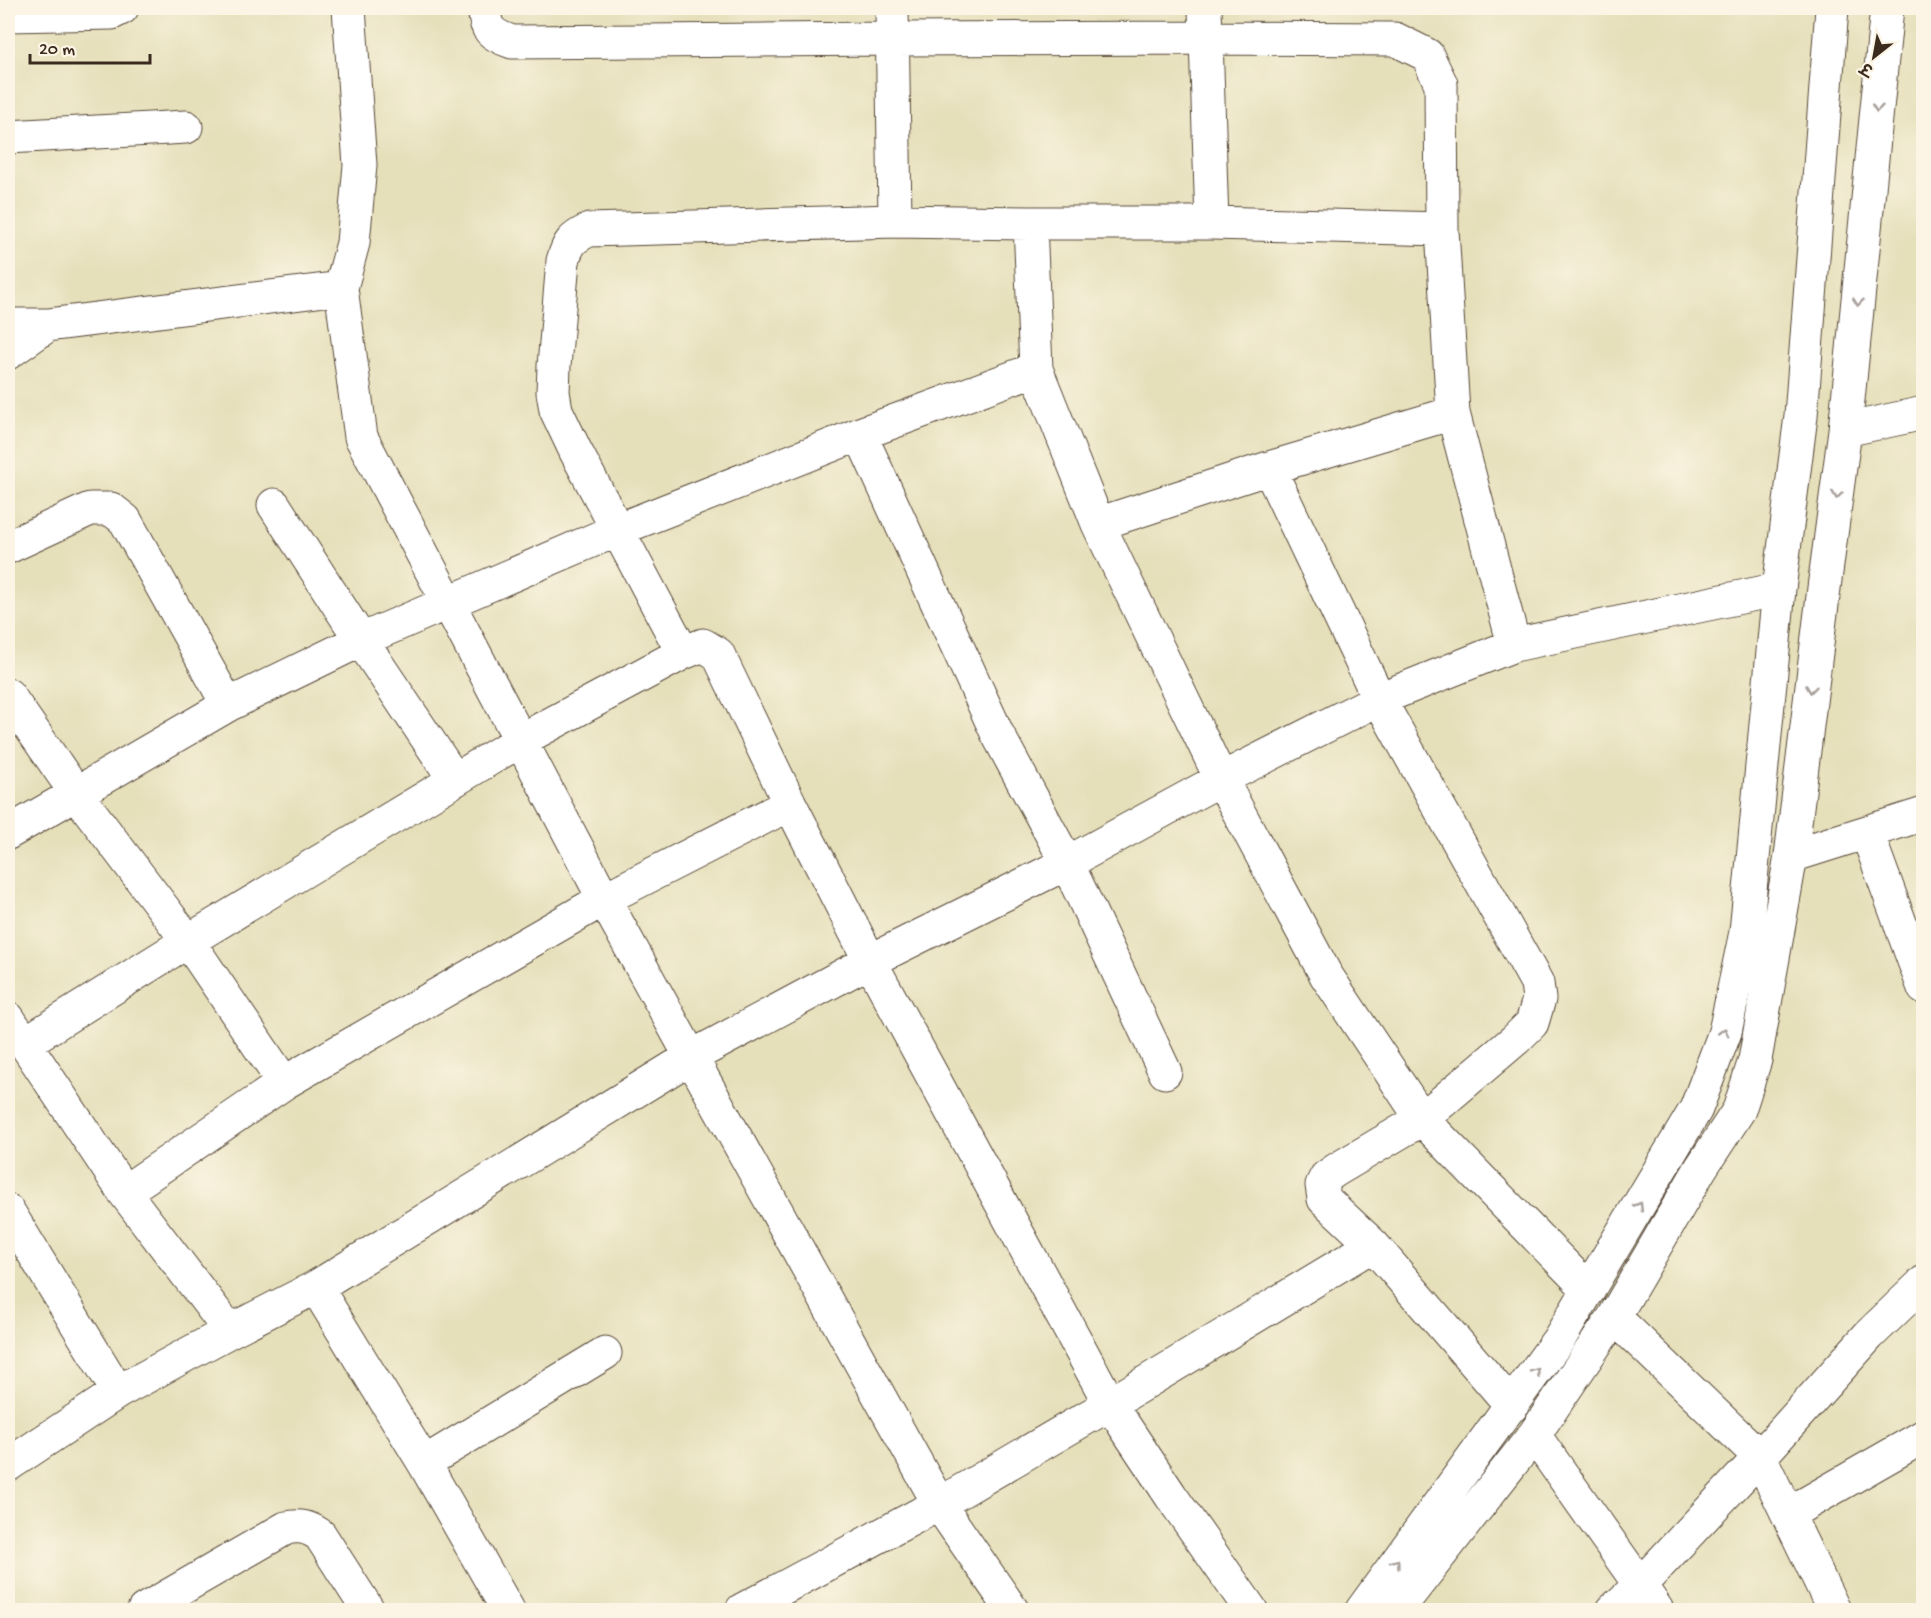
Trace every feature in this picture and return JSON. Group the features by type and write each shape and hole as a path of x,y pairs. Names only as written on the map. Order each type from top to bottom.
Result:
{"street":[{"path":"8,15 112,13 122,8"},
{"path":"349,8 360,165 353,243 341,288 361,437 604,899 691,1058 939,1504 1012,1611"},
{"path":"485,8 484,21 491,32 512,42 893,23 1205,22 1395,39 1427,55 1441,84 1442,228 1453,413 1514,645"},
{"path":"1362,1611 1559,1339 1696,1109 1725,1032 1746,932 1779,589 1801,416 1832,8"},
{"path":"1397,1611 1534,1435 1614,1317 1701,1168 1739,1110 1755,1060 1791,856 1845,430 1887,8"},
{"path":"1205,22 1212,223"},
{"path":"893,23 895,221"},
{"path":"8,137 186,128"},
{"path":"683,653 556,410 553,392 563,261 567,246 576,236 589,230 895,221 1212,223 1442,228"},
{"path":"1030,223 1036,369 1098,524 1221,779 1326,975 1422,1119 1589,1290"},
{"path":"8,325 48,325 341,288"},
{"path":"8,353 48,325"},
{"path":"8,833 228,705 361,640 617,530 860,434 1036,369"},
{"path":"1098,524 1269,468 1453,413"},
{"path":"1845,430 1923,414"},
{"path":"860,434 998,733 1067,863 1165,1072"},
{"path":"1269,468 1379,699 1537,982 1539,999 1532,1023 1516,1039 1422,1119 1336,1170 1326,1177 1322,1185 1324,1199 1373,1245 1512,1406"},
{"path":"274,505 455,780"},
{"path":"8,547 90,508 111,509 125,520 228,705"},
{"path":"8,1465 118,1392 316,1287 691,1058 870,961 1067,863 1221,779 1379,699 1514,645 1779,589"},
{"path":"230,1331 124,1192 16,1031 188,941 521,740 683,653 703,645 718,654 790,804 870,961 1110,1404 1251,1611"},
{"path":"8,695 76,793 188,941 284,1083"},
{"path":"124,1192 284,1083 604,899 790,804"},
{"path":"1791,856 1923,814"},
{"path":"1867,833 1923,988"},
{"path":"8,1211 118,1392"},
{"path":"742,1611 939,1504 1373,1245"},
{"path":"1613,1611 1648,1598 1760,1457 1869,1335 1923,1282"},
{"path":"316,1287 424,1463 508,1611"},
{"path":"1614,1317 1760,1457 1834,1611"},
{"path":"424,1463 605,1353"},
{"path":"1534,1435 1648,1598"},
{"path":"1788,1514 1923,1436"},
{"path":"144,1611 286,1528 297,1526 309,1528 320,1535 368,1611"}]}
